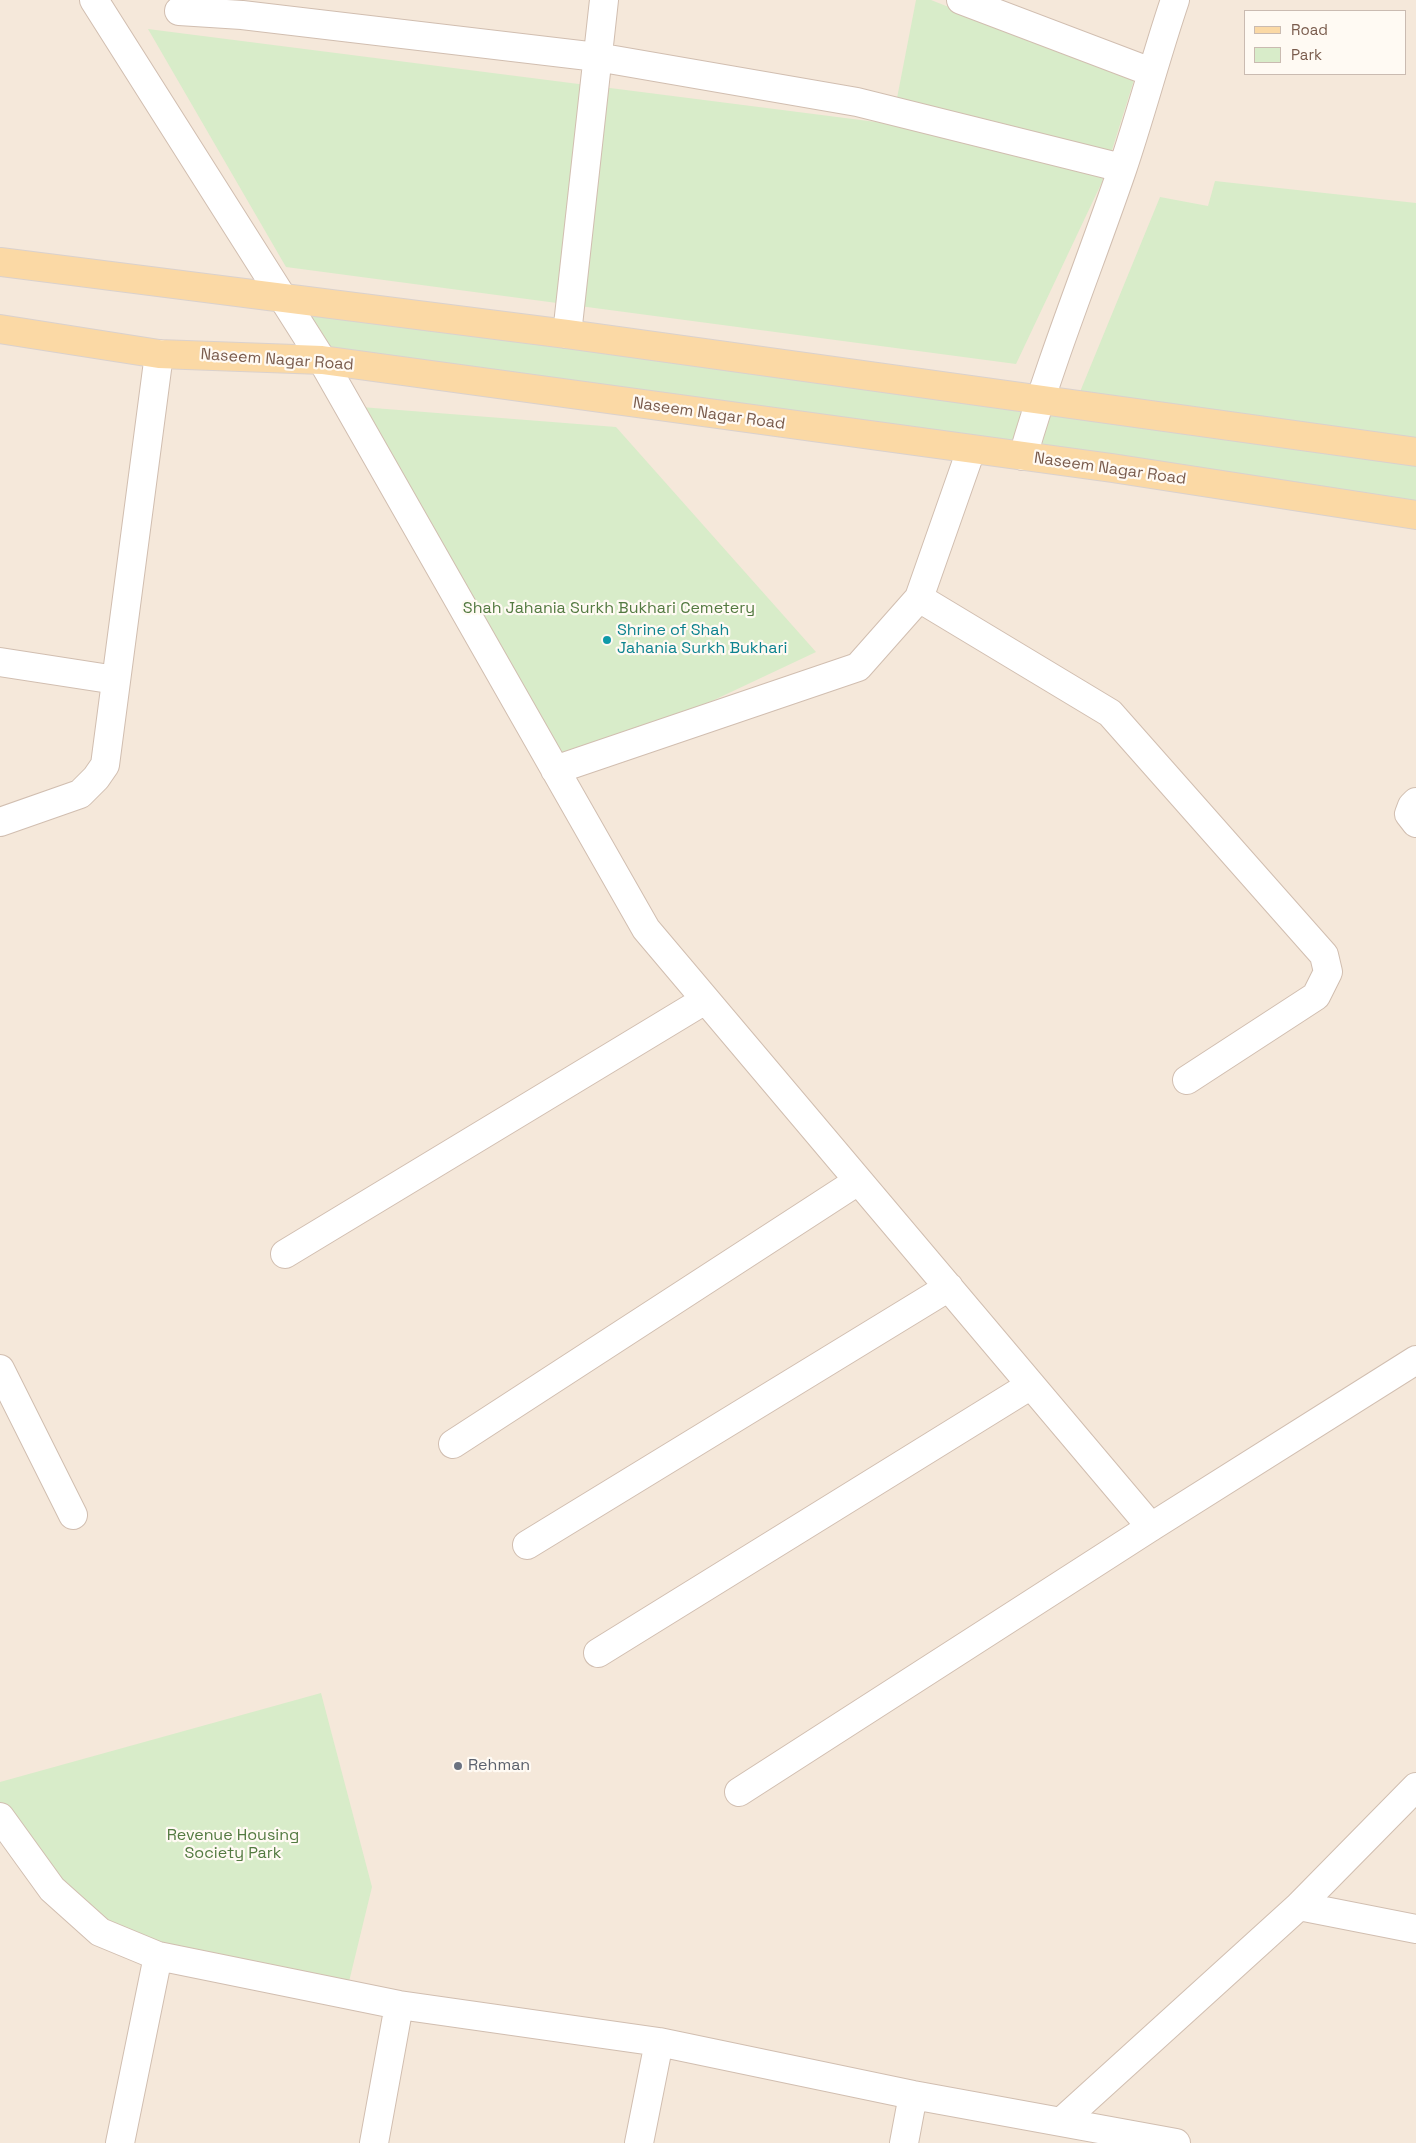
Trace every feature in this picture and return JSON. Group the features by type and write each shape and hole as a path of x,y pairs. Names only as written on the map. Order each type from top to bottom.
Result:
{"main road":[{"path":"0,262 568,334 1040,398 1416,452"},
{"name":"Naseem Nagar Road","path":"0,329 160,354 322,360 1023,456 1416,514"}],"street":[{"path":"94,0 285,298 322,360 646,929 1151,1527"},
{"path":"568,334 604,0"},
{"path":"961,0 1151,72"},
{"path":"1023,456 1040,398 1122,168 1175,0"},
{"path":"179,11 242,15 597,57 857,102 1122,168"},
{"path":"0,822 80,794 96,778 105,765 160,354"},
{"path":"555,770 858,667 919,598 971,450"},
{"path":"919,598 1110,713 1324,955 1328,972 1316,996 1187,1080"},
{"path":"0,662 116,680"},
{"path":"1416,802 1412,806 1410,814 1416,822"},
{"path":"285,1254 705,1000"},
{"path":"453,1444 858,1180"},
{"path":"527,1545 949,1287"},
{"path":"739,1792 1151,1527 1416,1360"},
{"path":"0,1369 73,1515"},
{"path":"598,1653 1031,1385"},
{"path":"1062,2121 1299,1906 1416,1787"},
{"path":"0,1817 52,1889 100,1932 158,1956 399,2005 658,2042 913,2095 1062,2121 1124,2138 1176,2143"},
{"path":"1299,1906 1416,1929"},
{"path":"120,2143 158,1956"},
{"path":"374,2143 399,2005"},
{"path":"640,2143 658,2042"},
{"path":"904,2143 913,2095"}],"shaded area":[{"path":"0,0 1416,0 1416,2143 0,2143"}],"green space":[{"path":"916,0 931,0 1134,80 1102,182 1016,364 286,267 148,29 892,124"},
{"path":"1215,181 1416,203 1416,518 322,360 285,298 1075,404 1160,197 1208,206"},
{"name":"Shah Jahania Surkh Bukhari Cemetery","path":"348,406 616,427 816,652 557,774"},
{"name":"Revenue Housing Society Park","path":"321,1693 372,1887 346,1994 100,1932 0,1817 0,1782"}],"place":[{"name":"Shrine of Shah Jahania Surkh Bukhari","path":"607,640"},
{"name":"Rehman","path":"458,1766"}]}
